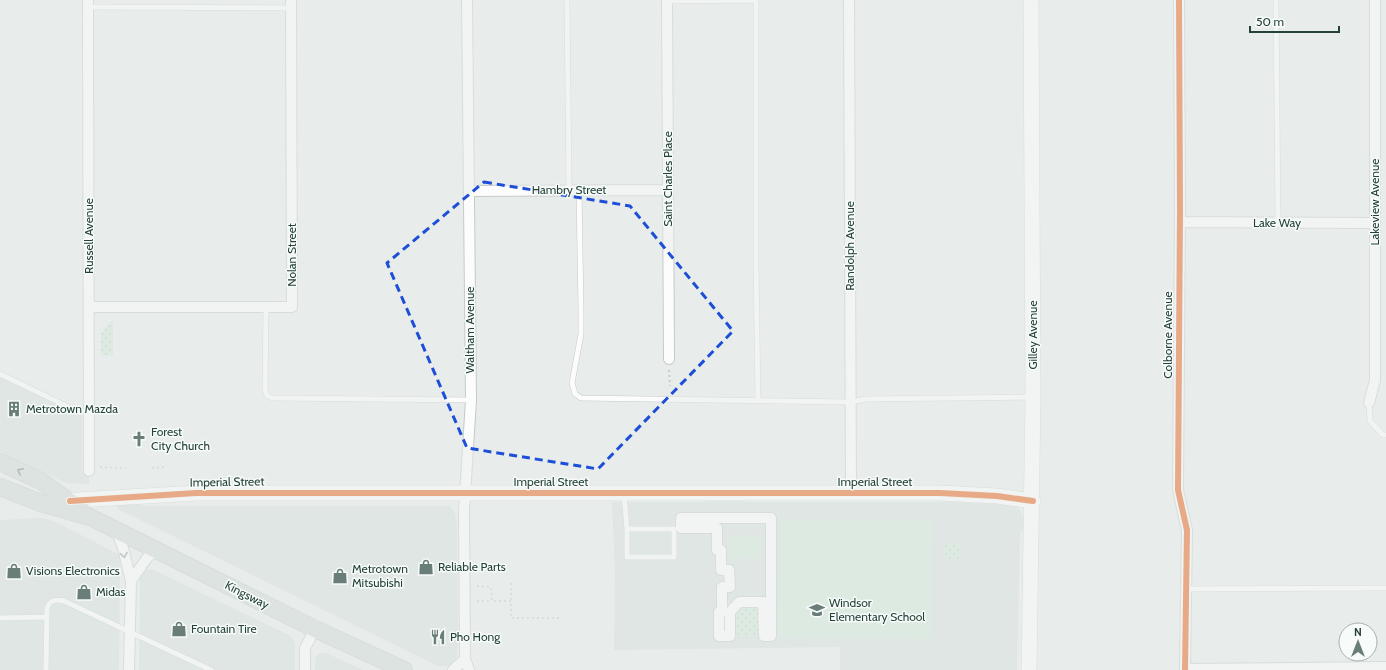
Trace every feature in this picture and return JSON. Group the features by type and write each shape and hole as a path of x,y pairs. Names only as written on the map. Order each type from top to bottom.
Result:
{"main road":[{"name":"Kingsway","path":"0,462 41,481 90,517"},
{"name":"Kingsway","path":"0,487 41,503 90,517 315,629 404,670"}],"street":[{"name":"Waltham Avenue","path":"467,0 471,400 464,511 465,659 469,670"},
{"name":"Saint Charles Place","path":"667,0 669,359"},
{"name":"Randolph Avenue","path":"849,0 851,492"},
{"name":"Gilley Avenue","path":"1029,670 1033,501 1031,0"},
{"name":"Colborne Avenue","path":"1179,0 1180,222 1178,490 1187,530 1185,669"},
{"name":"Lakeview Avenue","path":"1369,403 1375,380 1375,0"},
{"name":"Russell Avenue","path":"88,4 89,412 94,469"},
{"name":"Nolan Street","path":"89,307 292,307 291,4"},
{"name":"Hambry Street","path":"469,191 668,190"},
{"name":"Lake Way","path":"1180,222 1375,223"},
{"name":"Imperial Street","path":"41,503 196,493 851,492 968,494 1033,501"},
{"path":"681,518 771,518 771,636 764,636 764,602 739,602 730,612 730,636 719,636 719,612 722,612 722,587 730,587 729,570 721,570 721,550 717,550 717,528 681,528 681,518"},
{"path":"116,530 123,548 131,581 129,670"},
{"path":"131,581 147,558 156,549"},
{"path":"305,670 305,648 315,629"},
{"path":"453,670 465,659"},
{"path":"1185,669 1386,667"}],"lane":[{"path":"567,0 569,190"},
{"path":"667,0 756,0 756,250 758,401"},
{"path":"1276,0 1278,223"},
{"path":"88,4 291,4"},
{"path":"580,190 581,334 572,383 575,394 581,398 851,402 866,399 1033,397"},
{"path":"266,307 265,390 267,396 273,398 471,400"},
{"path":"0,374 79,412 89,412"},
{"path":"1369,403 1370,421 1383,435 1386,436"},
{"path":"624,493 627,529 627,557 674,557 674,529 627,529"},
{"path":"1186,589 1386,588"},
{"path":"46,670 46,617 49,604 54,600 60,600 211,670"},
{"path":"0,618 46,617"}],"path":[{"path":"670,377 670,386"},
{"path":"152,468 165,467"},
{"path":"94,469 126,468"},
{"path":"511,583 511,618 560,618"},
{"path":"477,586 491,587 492,601"},
{"path":"477,601 511,601"}],"highlighted area":[{"path":"484,182 630,206 733,331 598,469 467,448 387,263"}],"shaded area":[{"path":"0,374 82,413 82,471 89,471 89,484 66,483 0,452"},
{"name":"Windsor Elementary School","path":"738,498 745,502 946,502 1014,505 1021,511 1024,526 1020,535 1017,670 840,670 840,647 614,650 615,574 612,502 705,502 712,499"},
{"path":"139,504 147,506 450,506 455,513 457,526 458,642 456,661 449,666 438,666 120,510 117,507 118,505"},
{"path":"48,519 60,524 118,554 120,560 119,670 0,670 0,520"},
{"path":"148,569 154,570 291,636 295,643 295,670 139,670 140,577 142,573"},
{"path":"323,653 363,670 315,670 315,658 319,654"}],"green space":[{"path":"111,321 113,321 113,356 101,355 101,334"},
{"path":"780,519 932,520 931,639 779,638"},
{"path":"760,536 760,558 729,558 729,537"},
{"path":"945,543 960,544 960,559 945,558"},
{"path":"739,602 763,602 764,636 730,636 730,612"}],"cycle path":[{"path":"1179,0 1180,210 1178,490 1187,530 1185,670"},
{"path":"70,501 196,493 940,493 997,496 1033,501"}],"place":[{"name":"Metrotown Mazda","path":"14,409"},
{"name":"Forest City Church","path":"139,439"},
{"name":"Reliable Parts","path":"426,567"},
{"name":"Visions Electronics","path":"14,571"},
{"name":"Metrotown Mitsubishi","path":"340,576"},
{"name":"Midas","path":"84,592"},
{"name":"Windsor Elementary School","path":"817,610"},
{"name":"Fountain Tire","path":"179,629"},
{"name":"Pho Hong","path":"438,637"}]}
